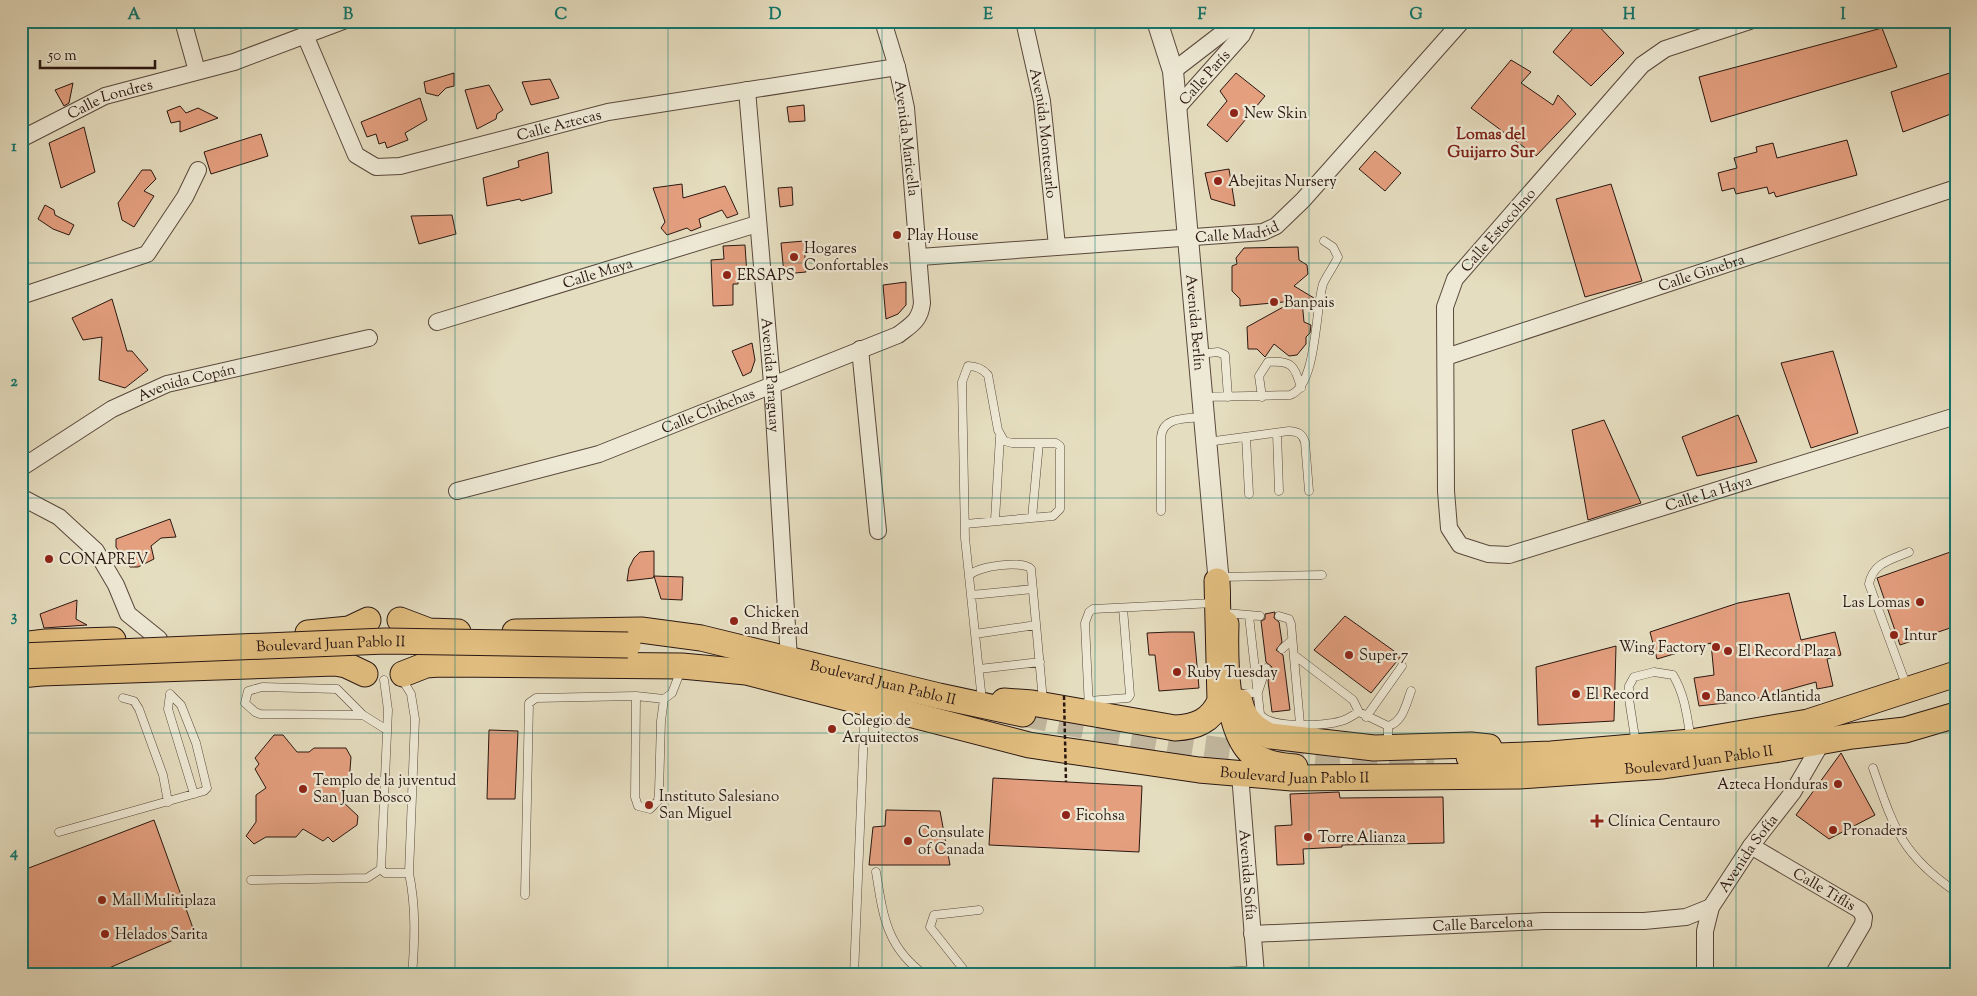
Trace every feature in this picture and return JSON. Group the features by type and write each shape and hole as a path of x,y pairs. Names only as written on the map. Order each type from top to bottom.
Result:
{"main road":[{"name":"Boulevard Juan Pablo II","path":"21,656 385,642 634,646 697,657 789,660 974,701 1088,707 1175,728 1189,728 1203,722 1216,711 1220,701 1220,599"},
{"path":"1220,599 1248,693 1242,709 1249,723 1259,731 1270,736 1348,746 1388,737 1551,754"},
{"path":"1220,599 1236,727 1254,756 1281,766 1312,769 1621,769"},
{"path":"379,616 390,616 400,620 409,627 414,637 417,648 415,658 388,676 355,662 352,647 354,636 368,620 379,616"},
{"name":"Boulevard Juan Pablo II","path":"21,645 46,642 332,632 349,629 368,620"},
{"name":"Boulevard Juan Pablo II","path":"400,620 414,627 442,632 640,630 701,638 744,660 865,701 1029,745 1160,765 1292,778 1520,776 1699,762 1815,732 1908,691 1956,674"},
{"name":"Boulevard Juan Pablo II","path":"21,675 335,664 388,676 426,665 440,664 682,666 744,660"},
{"name":"Boulevard Juan Pablo II","path":"1815,732 1828,723 1893,712 1956,692"},
{"name":"Boulevard Juan Pablo II","path":"1852,736 1956,700"},
{"name":"Boulevard Juan Pablo II","path":"1469,757 1551,754 1815,732 1852,736 1905,730 1956,714"}],"street":[{"path":"183,21 197,71"},
{"name":"Calle Londres","path":"21,139 105,96 234,62 343,21"},
{"name":"Avenida Maricella","path":"883,21 897,67 906,108 920,257"},
{"name":"Avenida Montecarlo","path":"1024,21 1042,101 1057,246"},
{"name":"Avenida Berlín","path":"1157,21 1173,71 1200,354 1220,599"},
{"name":"Calle París","path":"1173,71 1238,21"},
{"name":"Calle París","path":"1177,108 1242,35 1249,21"},
{"name":"Calle Madrid","path":"920,257 1263,232 1276,226 1303,200 1462,21"},
{"name":"Calle Estocolmo","path":"1460,545 1449,528 1446,491 1444,307 1455,279 1642,65 1665,49 1750,21"},
{"name":"Calle Aztecas","path":"306,35 356,155 376,167 400,166 608,112 897,67"},
{"name":"Avenida Paraguay","path":"747,90 772,383 789,660"},
{"path":"21,296 147,254 185,197 198,170"},
{"name":"Calle Ginebra","path":"1446,357 1956,188"},
{"name":"Calle Maya","path":"437,322 757,224"},
{"name":"Calle Chibchas","path":"457,491 599,454 772,383 898,335 916,322 921,314 920,257"},
{"name":"Avenida Copán","path":"21,468 112,409 166,384 368,338"},
{"path":"860,349 878,531"},
{"name":"Calle La Haya","path":"1460,545 1488,554 1509,554 1956,416"},
{"path":"21,497 59,516 96,551 116,586 128,614 159,639"},
{"path":"112,640 128,614"},
{"name":"Avenida Sofía","path":"1705,975 1705,931 1711,907 1751,846 1793,792 1815,732"},
{"name":"Avenida Sofía","path":"1240,774 1256,972"},
{"name":"Calle Tiflis","path":"1751,846 1860,910 1864,917 1863,924 1833,975"},
{"name":"Calle Barcelona","path":"1252,934 1544,921 1644,921 1686,917 1711,907"}],"lane":[{"path":"1203,397 1290,396 1297,393 1301,388 1310,361 1324,284 1338,257 1333,248 1324,241"},
{"path":"1200,354 1218,352 1225,355 1228,397"},
{"path":"1262,397 1258,376 1268,362 1285,361 1293,366 1301,388"},
{"path":"974,701 979,669 965,524 962,382 968,366 984,369 988,375 1000,437 995,520"},
{"path":"1161,511 1161,437 1164,427 1172,421 1205,417"},
{"path":"1207,442 1277,433 1294,432 1303,436 1310,491"},
{"path":"1277,433 1279,492"},
{"path":"965,524 1053,516 1060,509 1060,446 1056,443 1012,443 1000,437"},
{"path":"1246,437 1249,494"},
{"path":"1032,518 1039,443"},
{"path":"1908,691 1869,584 1871,574 1878,565 1909,552"},
{"path":"969,576 978,569 1023,564 1031,569 1044,705"},
{"path":"1123,608 1130,695 1128,698 1120,701 1088,707 1086,616 1093,609 1220,599 1322,575"},
{"path":"971,595 1033,589"},
{"path":"1220,599 1249,616 1260,616"},
{"path":"1249,616 1248,693 1262,718 1276,724 1340,722 1359,712"},
{"path":"1279,616 1289,619 1292,624 1300,724"},
{"path":"975,634 1036,625"},
{"path":"1282,648 1292,640"},
{"path":"1294,655 1353,700 1359,712 1388,737 1401,717 1411,691"},
{"path":"979,669 1040,662"},
{"path":"525,895 529,703 536,698 636,696 664,699 672,693 682,666"},
{"path":"1366,717 1402,666"},
{"path":"1248,693 1266,668"},
{"path":"1636,746 1629,686 1634,677 1654,672 1672,675 1678,684 1684,698 1691,742"},
{"path":"388,676 381,869 385,873 409,873"},
{"path":"388,676 411,694 414,720 409,873 415,909 416,937 412,975"},
{"path":"363,715 260,714 254,712 245,703 245,699 248,691 262,687 337,689 363,715 387,730"},
{"path":"59,832 204,792 207,788 196,742 181,704 170,694 168,709 194,794"},
{"path":"636,696 635,797 638,806 650,809 658,801 661,721 664,699"},
{"path":"123,698 134,701 138,709 163,776 168,802"},
{"path":"854,975 865,701"},
{"path":"1873,768 1900,840 1912,856 1938,880 1956,892"},
{"path":"251,880 366,878 381,869"},
{"path":"876,872 883,915 889,935 915,968 925,975"},
{"path":"968,975 930,927 930,921 934,915 942,913 979,910"},
{"path":"1168,975 1256,972"}],"path":[{"path":"1044,705 1066,782"}],"building":[{"path":"1579,21 1594,21 1624,53 1591,86 1553,52"},
{"path":"1882,28 1897,67 1711,122 1699,77"},
{"path":"1511,60 1531,72 1521,83 1553,105 1558,95 1576,114 1536,156 1471,108"},
{"path":"1956,71 1956,112 1903,132 1891,92"},
{"path":"454,73 454,86 446,88 438,96 426,93 424,82"},
{"name":"New Skin","path":"1236,73 1265,96 1227,142 1207,125 1227,101 1220,91"},
{"path":"550,79 559,98 531,105 522,82"},
{"path":"73,83 69,103 64,106 55,90"},
{"path":"489,85 503,110 497,114 496,119 477,129 465,90"},
{"path":"420,98 427,120 405,133 408,140 387,148 385,142 379,144 376,134 367,137 361,122"},
{"path":"804,105 805,121 789,122 787,107"},
{"path":"180,106 186,113 198,108 218,118 180,132 180,121 171,123 167,111"},
{"path":"84,127 95,172 61,188 49,143"},
{"path":"261,134 268,156 211,174 204,152"},
{"path":"1847,140 1857,175 1776,197 1774,192 1769,194 1767,187 1736,194 1734,188 1722,191 1718,173 1737,168 1734,158 1757,152 1756,147 1773,143 1777,158"},
{"path":"1375,151 1401,173 1385,191 1359,169"},
{"path":"548,152 552,193 521,201 520,199 487,206 483,178 519,167 518,161"},
{"name":"Abejitas Nursery","path":"1229,169 1235,206 1211,199 1205,173"},
{"path":"142,170 151,170 156,179 144,191 154,196 134,227 122,220 118,203"},
{"path":"682,184 683,198 725,186 738,214 727,218 722,210 699,219 701,227 691,231 687,228 667,235 661,228 665,222 653,188"},
{"path":"1611,184 1642,281 1585,297 1556,199"},
{"path":"792,187 793,205 780,207 778,188"},
{"path":"45,205 54,210 55,215 74,225 69,235 53,229 38,219"},
{"path":"452,215 456,234 419,244 411,216"},
{"name":"Hogares Confortables","path":"804,241 806,272 784,274 781,243"},
{"name":"ERSAPS","path":"745,245 747,275 738,276 738,284 733,284 733,305 713,306 711,260 724,259 723,246"},
{"name":"Banpais","path":"1298,247 1299,260 1307,265 1308,274 1294,286 1314,298 1302,301 1304,322 1311,325 1310,333 1306,337 1306,344 1297,355 1289,356 1274,344 1265,357 1257,349 1248,349 1247,327 1294,301 1240,306 1240,299 1232,291 1232,266 1237,264 1236,258 1244,248"},
{"path":"906,282 906,305 898,314 886,319 883,285"},
{"path":"112,299 127,351 132,351 148,370 125,388 99,380 102,337 83,340 72,318"},
{"path":"752,343 755,360 751,372 743,376 732,351"},
{"path":"1833,351 1858,433 1811,448 1781,363"},
{"path":"1738,415 1757,462 1697,476 1682,437"},
{"path":"1604,420 1641,503 1588,520 1572,430"},
{"path":"170,519 176,537 161,538 151,546 154,559 138,567 130,567 116,547 116,539"},
{"name":"Las Lomas","path":"1956,550 1956,626 1900,645 1877,578"},
{"path":"654,551 653,578 627,581 629,568 634,558 640,552"},
{"path":"654,576 683,577 682,600 661,599"},
{"path":"1789,593 1801,640 1835,632 1841,655 1827,659 1833,686 1817,689 1816,682 1751,700 1699,706 1694,678 1714,675 1711,643 1657,659 1650,632 1738,603"},
{"path":"77,600 76,619 87,625 44,628 40,614"},
{"path":"1275,612 1274,618 1279,622 1282,642 1276,650 1283,655 1290,710 1272,712 1268,681 1272,667 1266,662 1261,621 1265,619 1265,614"},
{"name":"Super 7","path":"1345,616 1401,656 1371,693 1314,650"},
{"name":"Ruby Tuesday","path":"1194,632 1199,688 1159,691 1155,655 1149,655 1147,633"},
{"name":"El Record","path":"1616,646 1614,721 1538,725 1536,667"},
{"path":"489,730 518,731 515,799 487,799"},
{"name":"Templo de la juventud San Juan Bosco","path":"274,735 283,735 297,752 309,752 314,748 346,748 351,757 349,783 341,790 342,801 358,816 357,825 333,842 328,837 323,841 303,829 296,837 266,837 254,844 246,836 256,822 256,795 266,788 255,769 259,764 255,758"},
{"name":"Azteca Honduras","path":"1841,753 1875,815 1829,839 1796,815"},
{"name":"Ficohsa","path":"993,778 1142,786 1139,852 989,845"},
{"path":"1339,792 1340,798 1443,797 1444,843 1342,845 1342,847 1303,849 1304,864 1277,865 1275,826 1292,825 1290,794"},
{"path":"886,810 940,811 950,865 869,865 873,827 885,826"},
{"name":"Mall Mulitiplaza","path":"154,820 194,931 93,975 21,975 21,871"}],"tunnel":[{"path":"1023,714 1144,738 1265,755 1358,762 1434,758"}],"place":[{"name":"New Skin","path":"1234,113"},
{"name":"Abejitas Nursery","path":"1218,181"},
{"name":"Play House","path":"897,235"},
{"name":"Hogares Confortables","path":"794,257"},
{"name":"ERSAPS","path":"727,275"},
{"name":"Banpais","path":"1274,302"},
{"name":"CONAPREV","path":"49,559"},
{"name":"Las Lomas","path":"1920,602"},
{"name":"Chicken and Bread","path":"734,621"},
{"name":"Intur","path":"1894,635"},
{"name":"Wing Factory","path":"1716,647"},
{"name":"El Record Plaza","path":"1728,651"},
{"name":"Super 7","path":"1349,655"},
{"name":"Ruby Tuesday","path":"1177,672"},
{"name":"El Record","path":"1576,694"},
{"name":"Banco Atlantida","path":"1706,696"},
{"name":"Colegio de Arquitectos","path":"832,729"},
{"name":"Azteca Honduras","path":"1838,784"},
{"name":"Templo de la juventud San Juan Bosco","path":"303,789"},
{"name":"Instituto Salesiano San Miguel","path":"649,805"},
{"name":"Ficohsa","path":"1066,815"},
{"name":"Clínica Centauro","path":"1597,821"},
{"name":"Pronaders","path":"1833,830"},
{"name":"Torre Alianza","path":"1308,837"},
{"name":"Consulate of Canada","path":"908,841"},
{"name":"Mall Mulitiplaza","path":"102,900"},
{"name":"Helados Sarita","path":"105,934"}],"district":[{"name":"Lomas del Guijarro Sur","path":"1491,142"}]}
